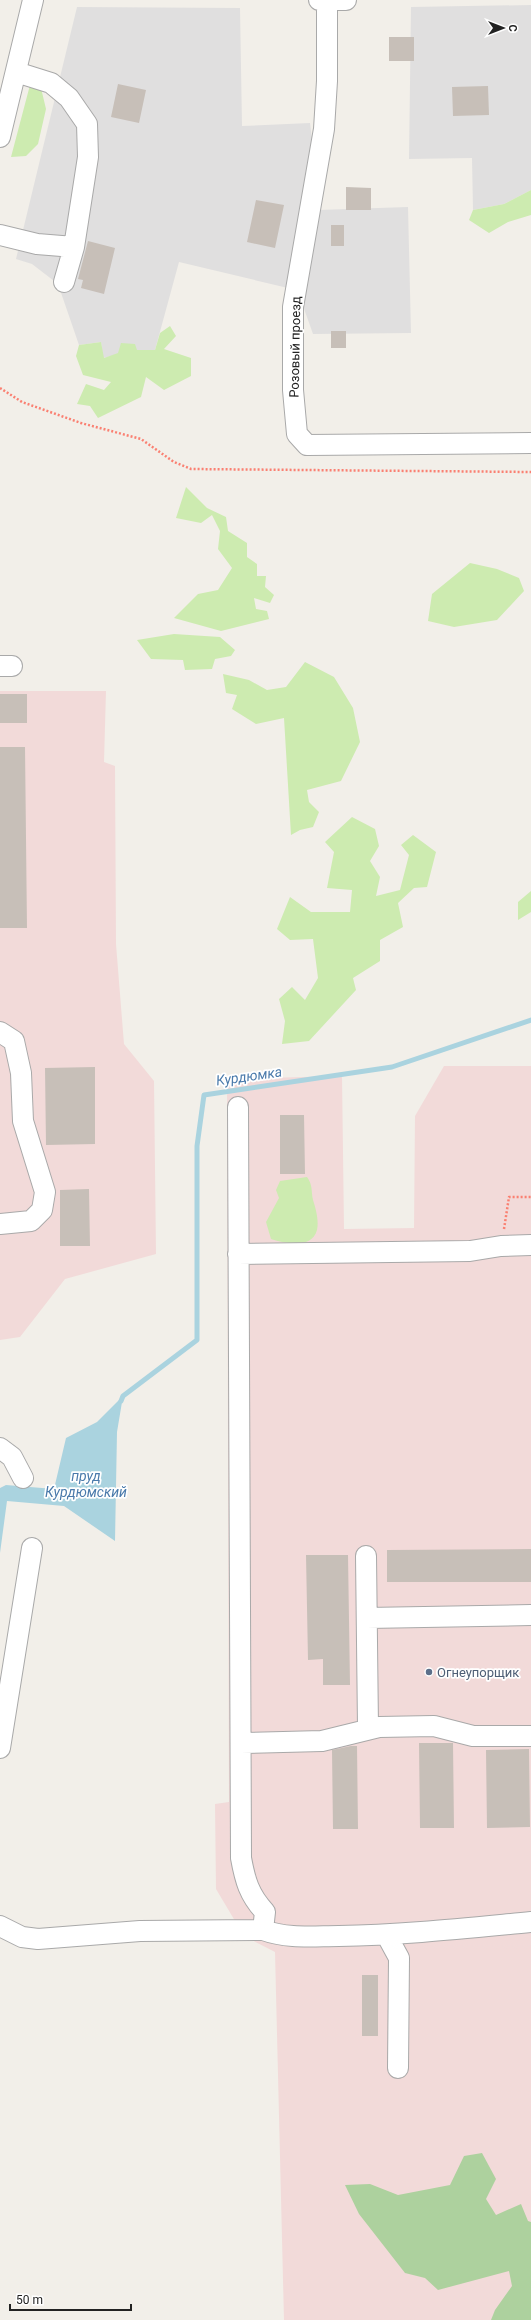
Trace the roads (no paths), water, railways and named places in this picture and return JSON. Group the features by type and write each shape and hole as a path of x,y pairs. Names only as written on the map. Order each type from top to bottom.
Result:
{"street":[{"path":"0,137 33,0"},
{"path":"319,0 346,0"},
{"name":"Розовый проезд","path":"327,0 327,81 324,129 293,307 293,390 297,434 307,445 531,443"},
{"path":"16,72 51,83 69,98 87,124 88,157 74,247 64,282"},
{"path":"0,235 37,244 74,247"},
{"path":"0,1032 14,1041 21,1073 24,1122 45,1192 42,1210 31,1221 0,1224"},
{"path":"238,1108 241,1858 245,1882 253,1900 265,1912 263,1930"},
{"path":"238,1254 470,1251 501,1246 531,1245"},
{"path":"0,1448 12,1457 23,1478"},
{"path":"0,1748 32,1548"},
{"path":"366,1556 368,1728"},
{"path":"367,1618 531,1615"},
{"path":"241,1743 322,1741 368,1728 434,1726 473,1736 531,1736"},
{"path":"0,1926 22,1937 38,1939 140,1931 263,1930 294,1937 387,1936 531,1922"},
{"path":"387,1936 399,1958 398,2068"}],"water":[{"name":"пруд Курдюмский","path":"123,1396 117,1432 115,1541 64,1506 7,1501 0,1553 0,1488 6,1485 54,1489 66,1438 97,1422"}],"waterway":[{"name":"Курдюмка","path":"121,1401 123,1396 197,1340 197,1146 204,1095 392,1067 531,1020"}],"place":[{"name":"Огнеупорщик","path":"429,1672"}]}
